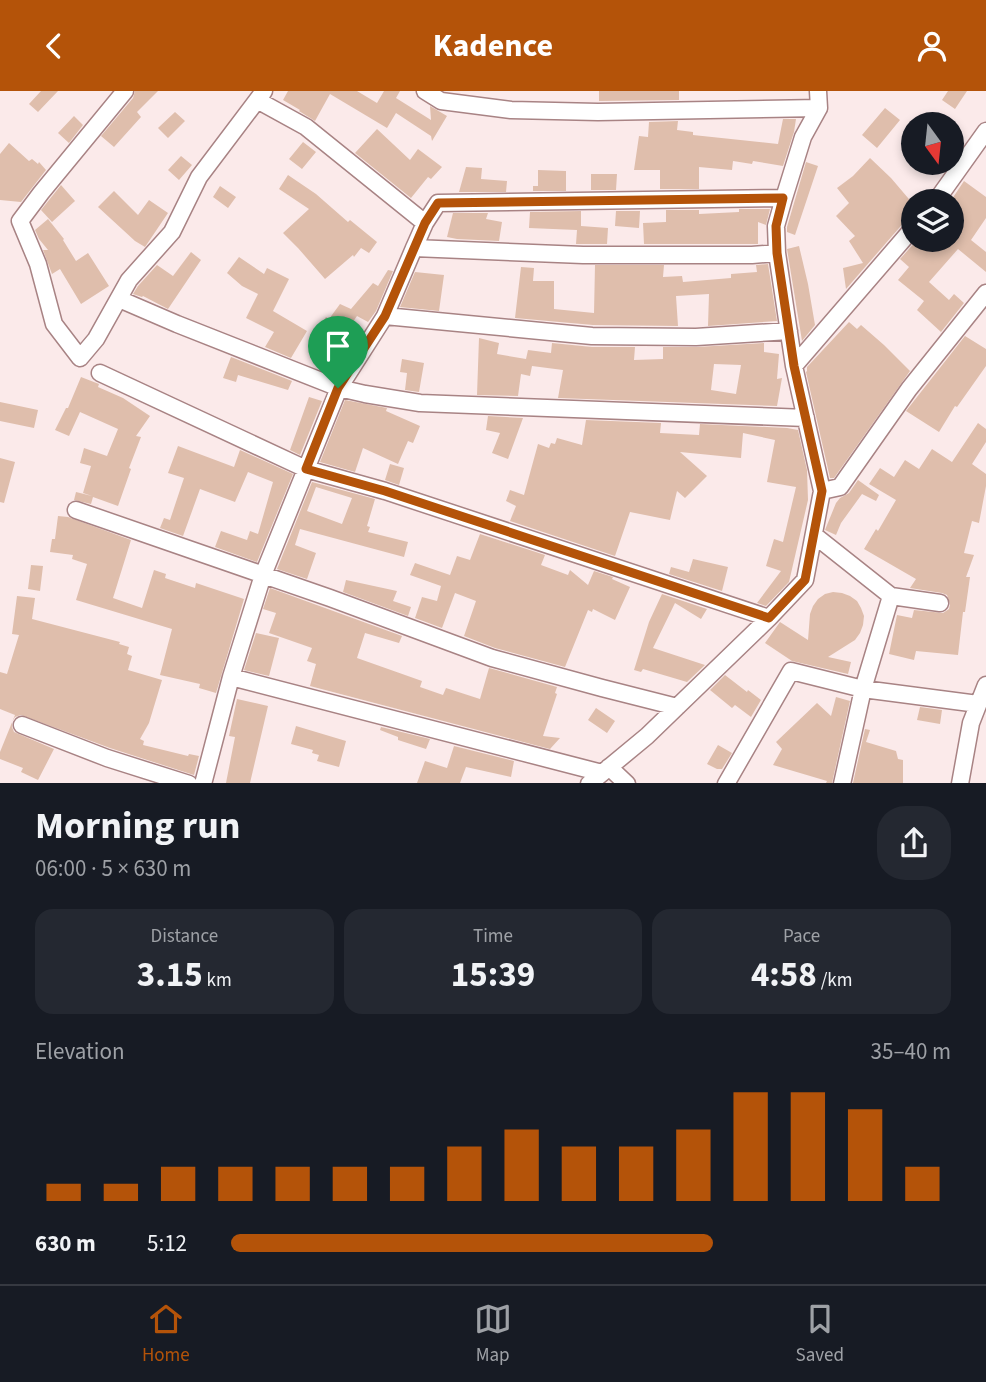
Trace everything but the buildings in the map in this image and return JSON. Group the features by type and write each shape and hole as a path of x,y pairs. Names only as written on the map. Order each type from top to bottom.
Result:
{"street":[{"path":"125,91 20,221 38,264 54,324 80,358 96,338 130,281 172,232 199,177 260,96 306,127 425,223"},
{"path":"425,91 441,101 511,110 598,112 819,108"},
{"path":"589,783 647,736 805,580 822,491 794,366 777,253 776,226 803,137 819,108 818,91"},
{"path":"945,189 986,131"},
{"path":"203,783 231,677 263,576 338,388 385,316 425,223 438,203 783,198"},
{"path":"794,366 901,242"},
{"path":"414,248 583,255 777,253"},
{"path":"822,491 839,487 909,389 986,293"},
{"path":"119,299 338,388 365,394 420,403 806,418"},
{"path":"385,316 592,336 696,337 789,331"},
{"path":"100,373 306,469 385,491 769,618"},
{"path":"76,510 331,598 492,658 677,707"},
{"path":"814,535 891,596 940,603"},
{"path":"842,783 863,689 891,596"},
{"path":"726,783 791,671 863,689 978,704"},
{"path":"231,677 606,770 626,783"},
{"path":"960,783 971,723 986,685"},
{"path":"22,725 107,758 189,783"}],"route":[{"path":"783,198 776,226 777,253 794,366 822,491 805,580 769,618 385,491 306,469 338,388 385,316 425,223 438,203 783,198"}]}
